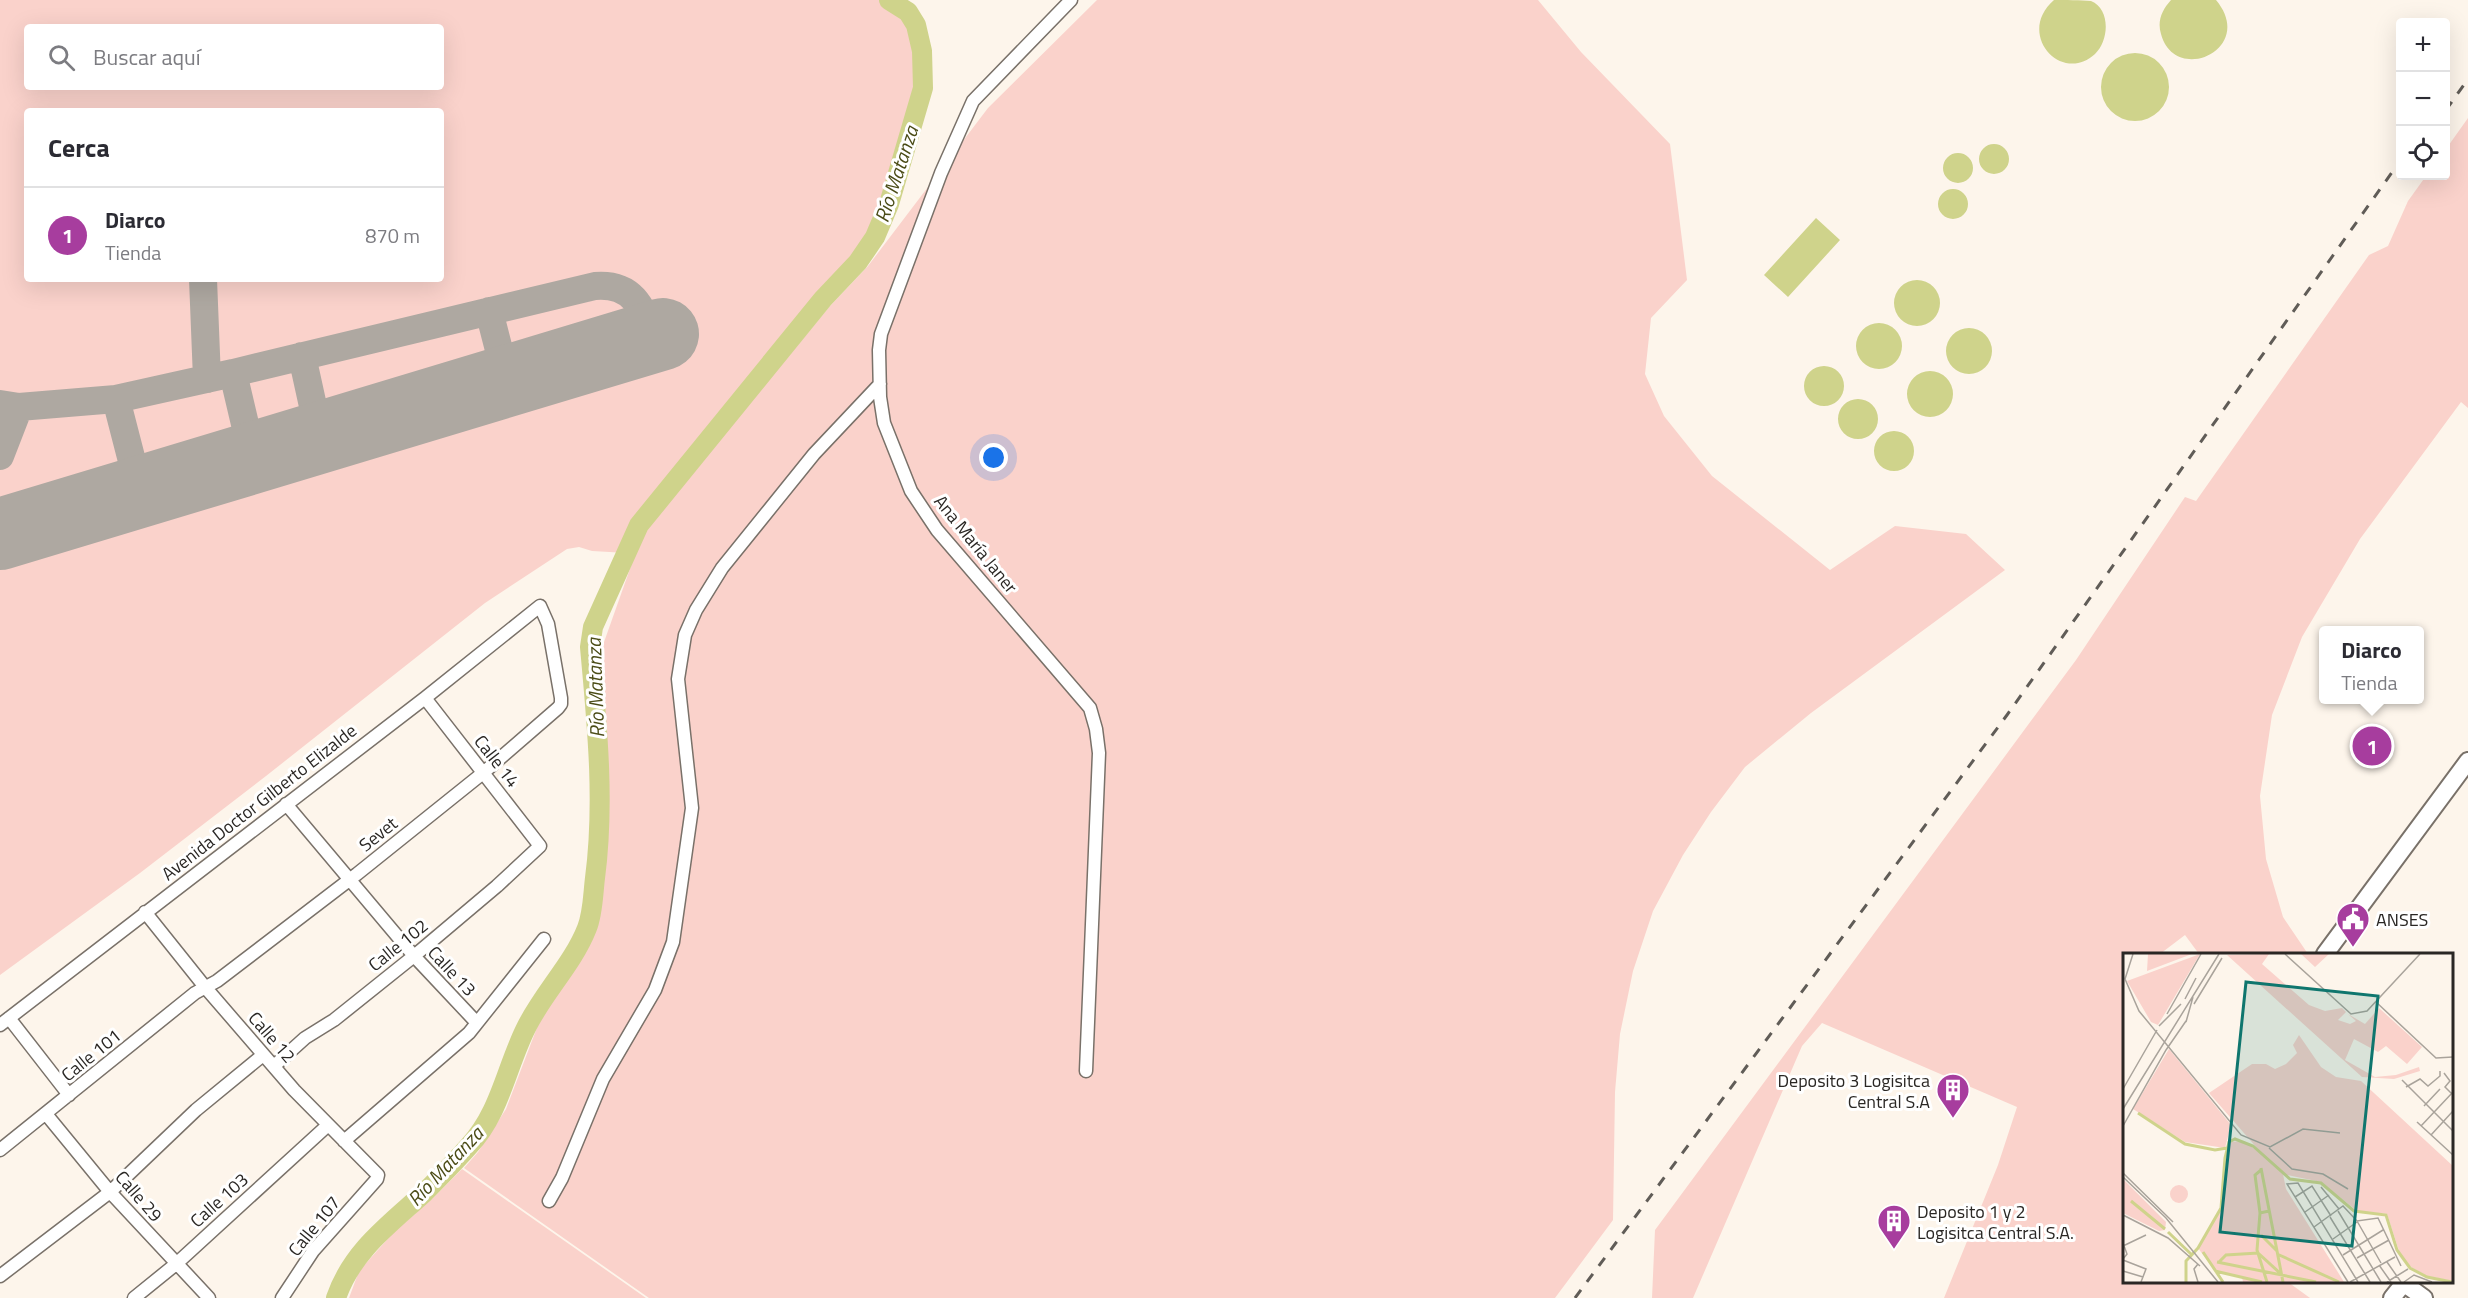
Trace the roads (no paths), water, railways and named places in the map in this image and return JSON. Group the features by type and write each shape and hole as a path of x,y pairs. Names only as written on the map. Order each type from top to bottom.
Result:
{"street":[{"name":"Ana María Janer","path":"1071,0 973,101 941,173 880,334 880,384 884,423 911,491 937,530 1090,708 1099,753 1086,1071"},
{"path":"549,1202 562,1178 603,1079 654,990 673,942 692,808 678,679 685,635 696,610 722,568 814,454 880,384"},
{"name":"Sevet","path":"205,987 217,981 349,879 483,773 558,708 561,698 548,624 540,606"},
{"name":"Avenida Doctor Gilberto Elizalde","path":"4,1022 425,698 540,606"},
{"name":"Calle 14","path":"425,698 540,846"},
{"path":"2326,953 2468,762"},
{"name":"Calle 13","path":"286,804 414,956 477,1023"},
{"name":"Calle 102","path":"274,1066 305,1038 334,1020 414,956 497,886 540,846"},
{"name":"Calle 12","path":"146,912 205,987 263,1055 327,1126 376,1171 377,1179"},
{"path":"344,1141 459,1042 544,939"},
{"name":"Calle 101","path":"0,1150 205,987"},
{"path":"4,1022 69,1095"},
{"path":"0,1276 110,1192 196,1110 263,1055"},
{"name":"Calle 29","path":"46,1114 110,1192 209,1298"},
{"name":"Calle 103","path":"134,1298 176,1264 327,1126"},
{"name":"Calle 107","path":"282,1298 313,1251 377,1179"},
{"path":"2392,1298 2402,1283"},
{"path":"2404,1283 2424,1298"}],"waterway":[{"name":"Río Matanza","path":"336,1298 352,1266 373,1239 425,1192 480,1133 495,1105 526,1028 574,954 587,928 598,849 600,792 590,647 593,627 639,525 823,299 858,262 875,237 889,204 923,88 922,51 916,25 908,12 889,0"}],"railway":[{"path":"2450,104 2468,79"},
{"path":"1575,1298 2007,715 2396,167"}],"place":[{"name":"Diarco","path":"2372,746"},
{"name":"ANSES","path":"2353,948"},
{"name":"Deposito 3 Logisitca Central S.A","path":"1953,1119"},
{"name":"Deposito 1 y 2 Logisitca Central S.A.","path":"1894,1250"}]}
